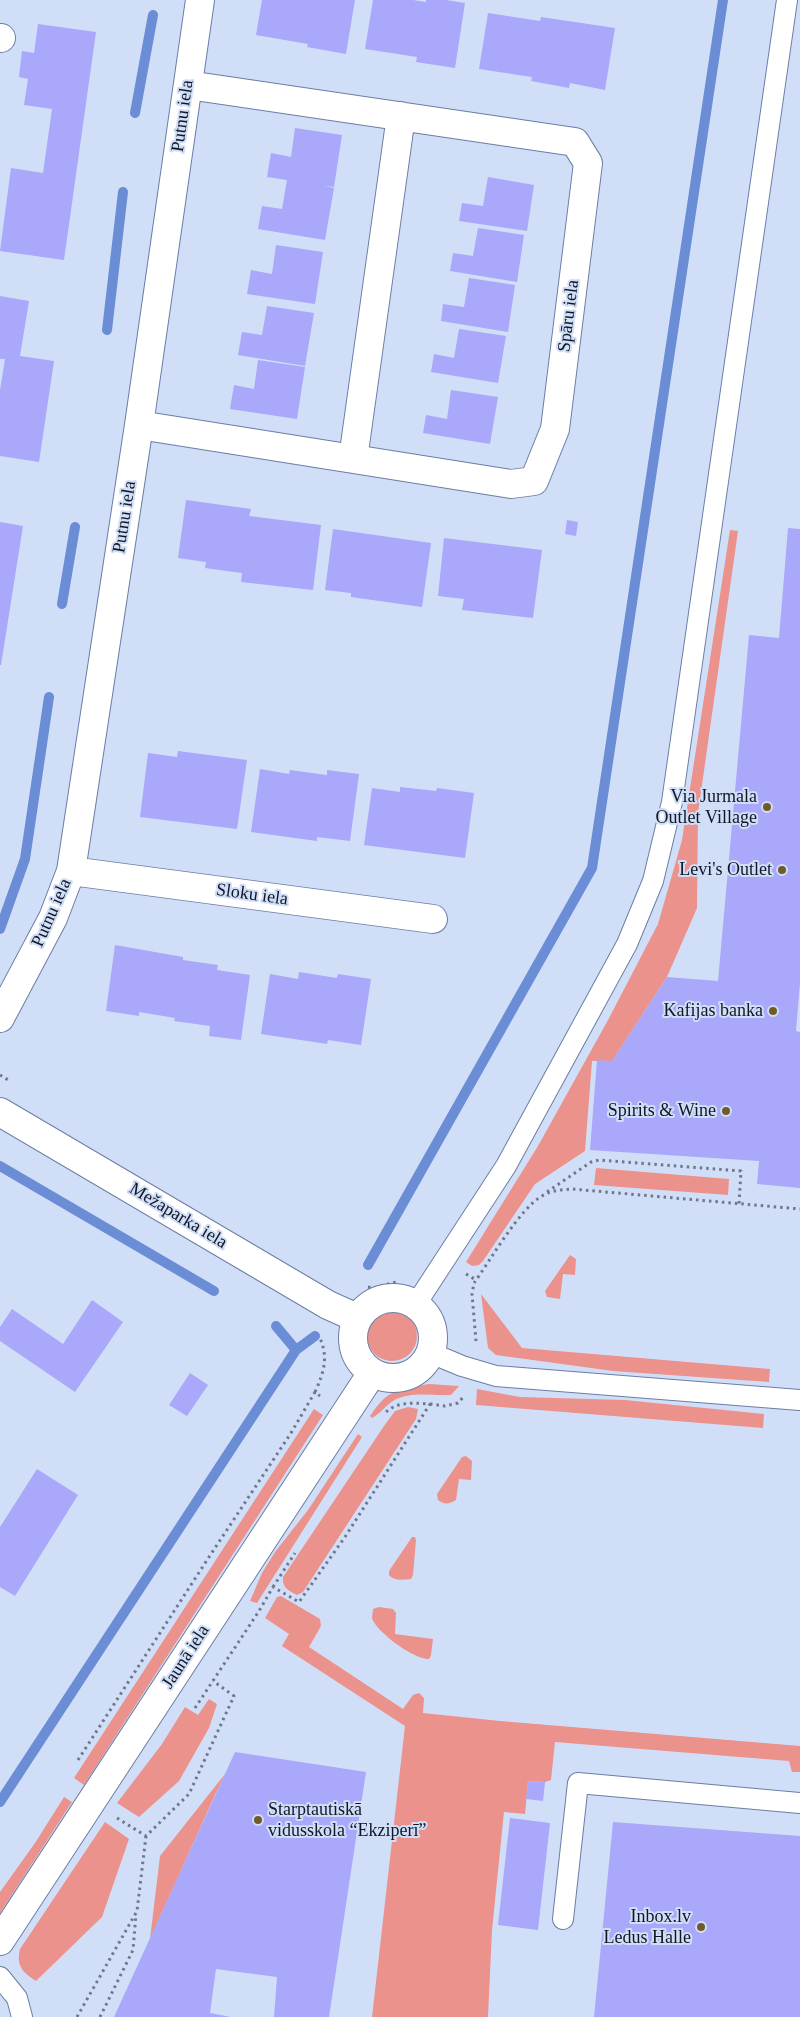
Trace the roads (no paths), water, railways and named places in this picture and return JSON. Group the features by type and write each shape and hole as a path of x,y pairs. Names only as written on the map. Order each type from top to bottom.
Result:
{"street":[{"name":"Putnu iela","path":"0,1018 53,918 71,871 139,425 200,0"},
{"name":"Spāru iela","path":"139,425 511,484 534,481 555,429 588,162 574,142 188,84"},
{"path":"353,459 401,116"},
{"name":"Sloku iela","path":"71,871 433,919"},
{"name":"Mežaparka iela","path":"0,1112 328,1305 357,1318"},
{"path":"390,1297 404,1298 416,1304 426,1314 432,1326 434,1339 431,1353 424,1365 413,1373 400,1378 385,1378 372,1373 363,1365 356,1354 352,1342 357,1318 365,1308 377,1300 390,1297"},
{"name":"Jaunā iela","path":"0,1941 372,1373"}],"lane":[{"path":"416,1304 506,1166 627,944 653,881 672,802 787,0"},
{"path":"431,1353 462,1366 496,1376 800,1400"},
{"path":"564,1919 578,1783 800,1803"},
{"path":"0,1977 17,1998 22,2017"}],"waterway":[{"path":"368,1265 592,868 723,0"},
{"path":"135,113 153,15"},
{"path":"107,330 123,192"},
{"path":"62,604 75,527"},
{"path":"0,929 25,859 49,697"},
{"path":"0,1166 214,1291"},
{"path":"276,1326 296,1350"},
{"path":"0,1802 296,1350 315,1336"}],"place":[{"name":"Via Jurmala Outlet Village","path":"767,807"},
{"name":"Levi's Outlet","path":"782,870"},
{"name":"Kafijas banka","path":"773,1011"},
{"name":"Spirits & Wine","path":"726,1111"},
{"name":"Starptautiskā vidusskola “Ekziperī”","path":"258,1820"},
{"name":"Inbox.lv Ledus Halle","path":"701,1927"}]}
